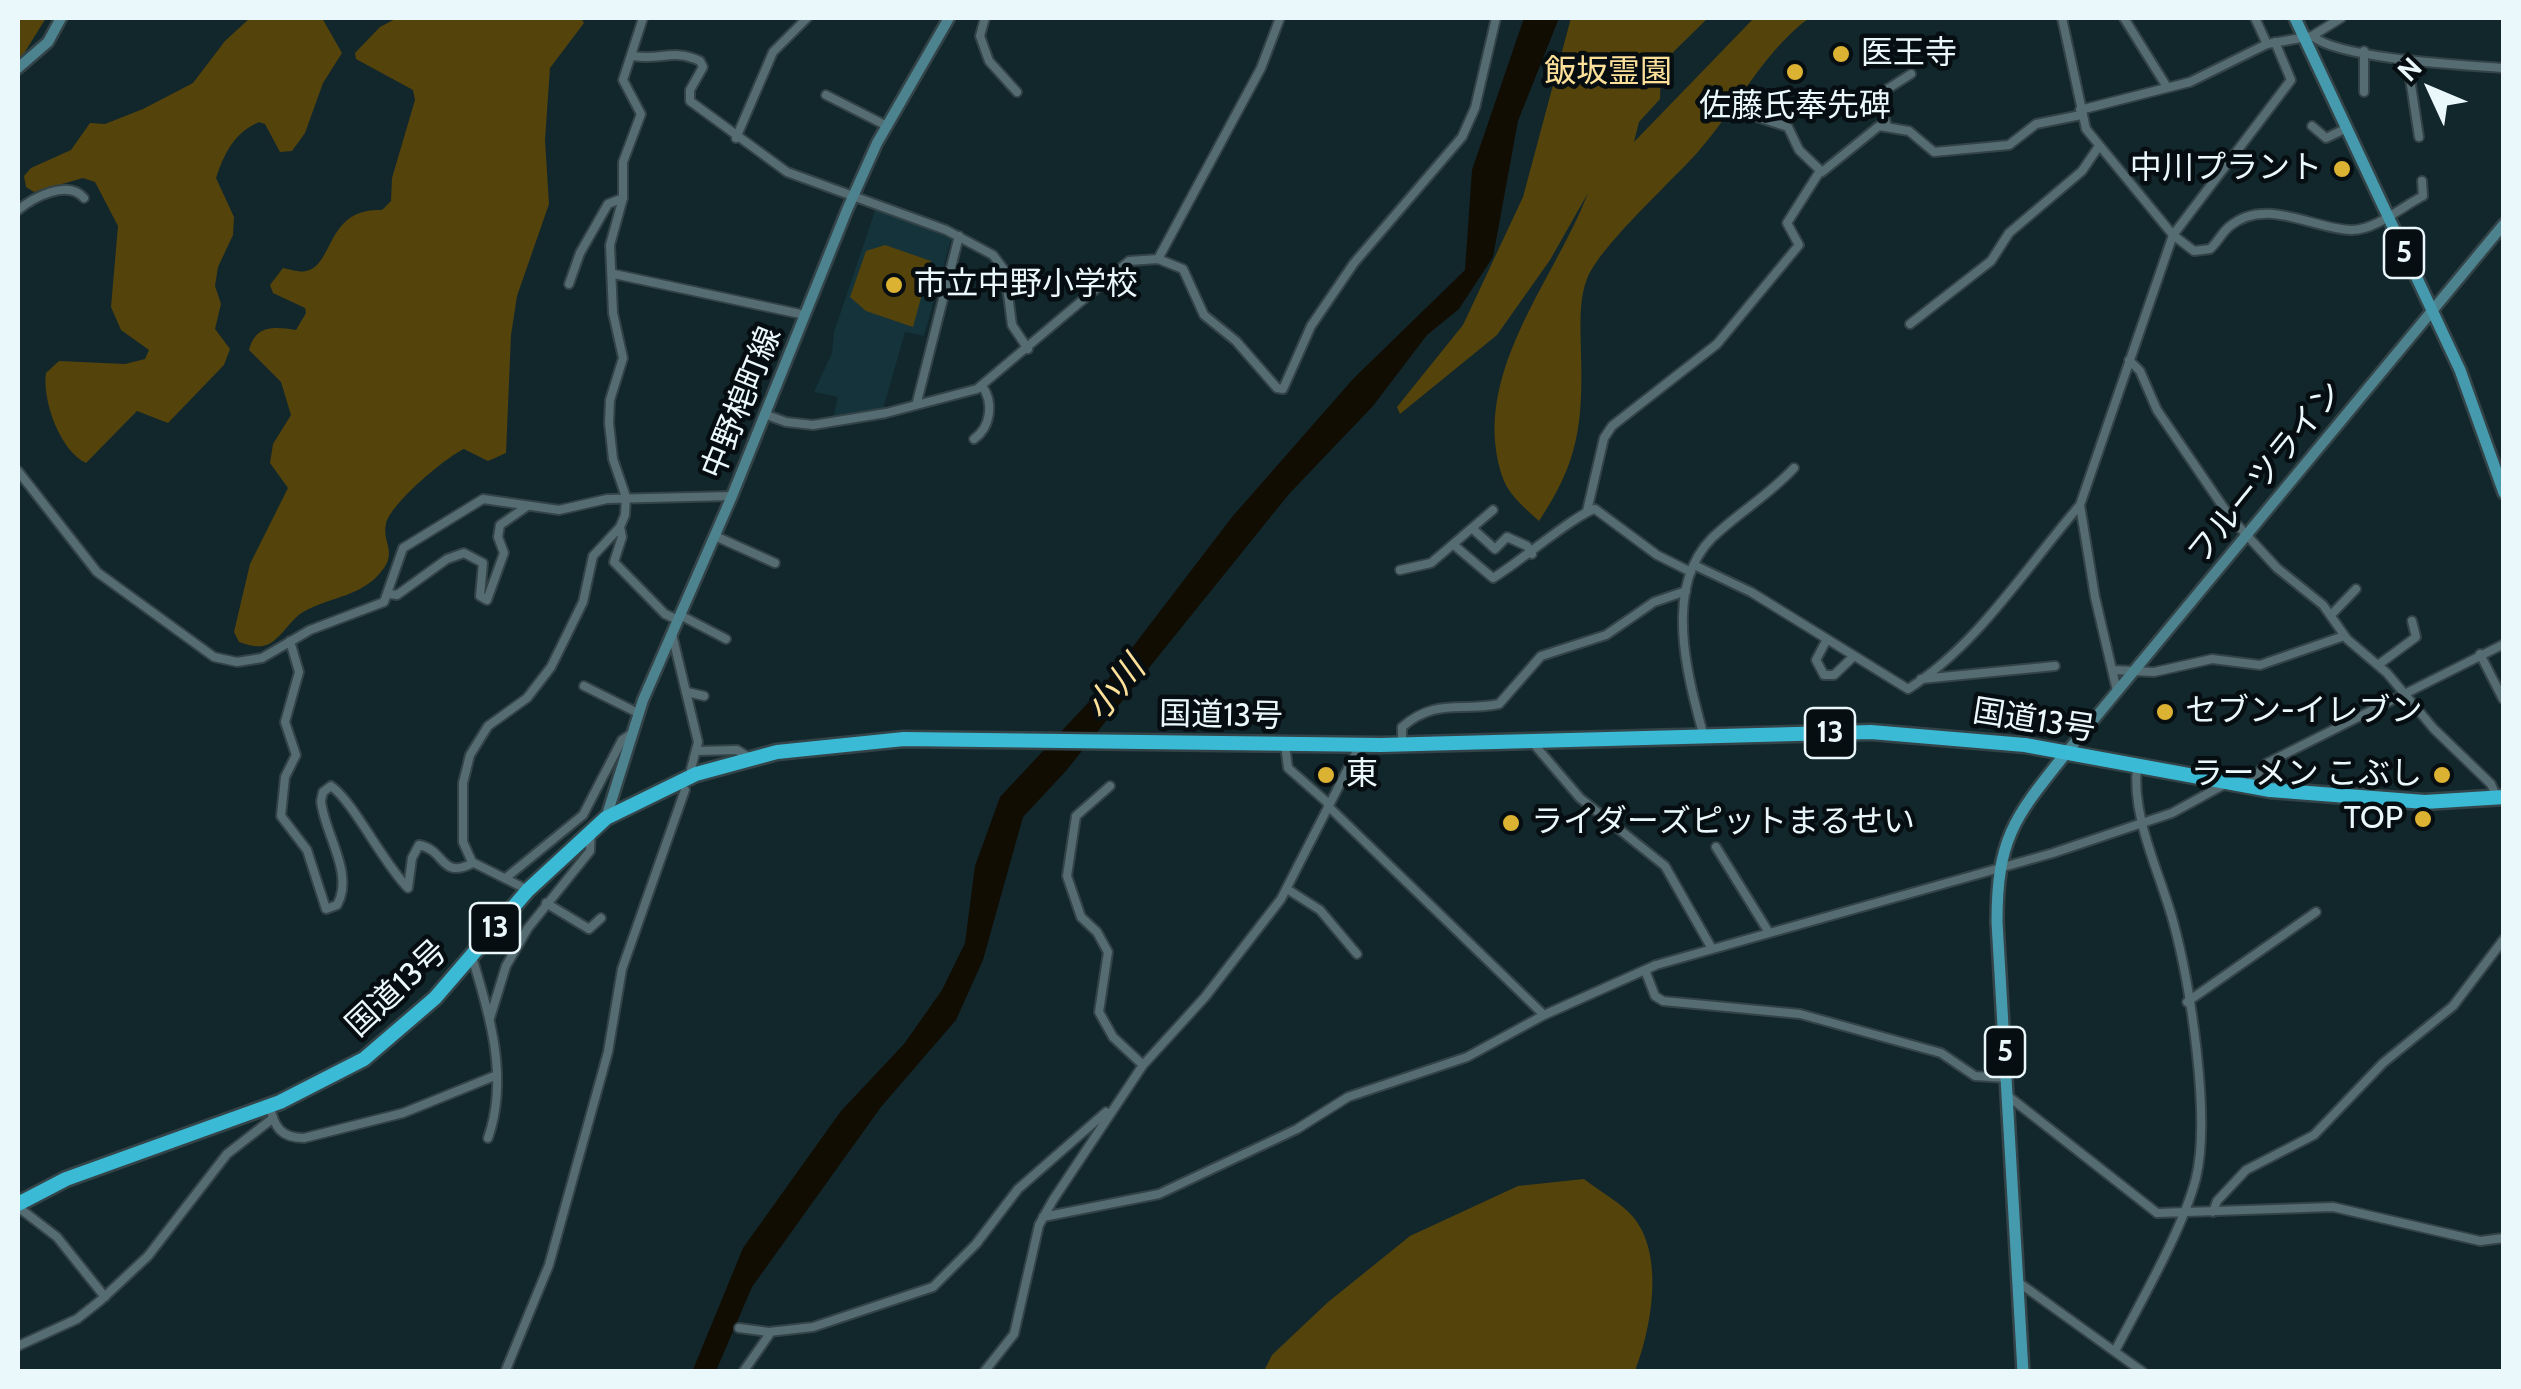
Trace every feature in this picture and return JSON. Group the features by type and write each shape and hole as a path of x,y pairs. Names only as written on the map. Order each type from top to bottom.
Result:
{"highway":[{"name":"国道13号","path":"18,1205 66,1179 271,1112 364,1058 403,1029 472,957 528,890 606,818 696,774 750,758 834,743 997,740 1402,745 1925,734 2066,753 2247,786 2425,802 2500,798"}],"main road":[{"path":"18,68 48,42 62,18"},
{"name":"中野梍町線","path":"606,818 638,711 732,496 853,198 949,18"},
{"name":"5","path":"2295,18 2308,37 2460,370 2504,493"},
{"name":"フルーツライン","path":"2066,753 2430,310 2502,228"},
{"name":"5","path":"2023,1372 1997,922 1999,866 2015,821 2066,753"}],"street":[{"path":"643,18 624,80 641,114 623,162 623,198 610,246 614,314 622,358 610,400 609,423 613,459 626,497 622,537 614,562 665,614 726,638"},
{"path":"736,138 772,52 807,18"},
{"path":"985,18 980,36 989,62 1017,92"},
{"path":"1158,260 1261,68 1280,18"},
{"path":"764,414 786,422 812,424 886,413 982,386 1130,261 1158,260 1186,272 1204,314 1236,341 1277,388 1283,389 1311,326 1354,263 1462,137 1475,108 1496,18"},
{"path":"2062,18 2081,112 2099,146 2173,235 2200,252 2216,244 2231,225 2248,218 2295,215 2356,230 2422,196 2422,181"},
{"path":"2124,18 2167,87"},
{"path":"1586,511 1604,512 1657,555 1750,592 1908,688 1921,679 1997,604 2080,505 2173,235 2292,80 2255,18"},
{"path":"1455,546 1489,578 1532,554 1586,511 1607,432 1717,344 1754,296 1796,255 1800,245 1787,223 1820,171 1832,168 1872,129 1887,126 1908,131 1934,152 2009,144 2036,124 2210,74 2271,43 2308,37 2341,18"},
{"path":"2308,37 2407,58 2504,68"},
{"path":"2364,51 2364,92"},
{"path":"632,56 655,58 674,52 700,61 704,68 689,98 736,138 787,172 958,236 1001,261 1012,325 1028,349"},
{"path":"2407,58 2419,137"},
{"path":"1887,126 1878,95 1910,74"},
{"path":"826,96 888,126"},
{"path":"1744,104 1758,116 1788,127 1798,150 1820,171"},
{"path":"2312,126 2326,138 2347,128"},
{"path":"1910,324 1991,261 2008,233 2082,171 2099,146"},
{"path":"18,210 44,194 67,189 84,198"},
{"path":"569,284 580,253 608,204 623,198"},
{"path":"916,402 928,342 958,236"},
{"path":"614,274 804,315"},
{"path":"2129,360 2140,371 2157,410 2219,502 2247,536 2330,615 2344,636 2378,665 2500,798"},
{"path":"974,439 982,433 989,416 988,395 982,386"},
{"path":"1704,737 1686,660 1686,590 1693,568 1711,540 1794,468"},
{"path":"18,471 97,572 206,653 229,662 253,660 327,622 377,606 390,594 403,548 483,499 560,510 626,497 732,496"},
{"path":"2080,505 2118,694"},
{"path":"390,594 397,595 446,559 464,553 483,563 480,596 487,600 504,553 498,538 500,525 526,507"},
{"path":"1400,570 1423,567 1455,546 1493,510"},
{"path":"528,890 473,862 463,842 463,783 470,755 488,726 527,698 551,667 583,602 593,556 620,527"},
{"path":"1474,530 1495,549 1506,538 1527,546 1532,554"},
{"path":"715,536 775,562"},
{"path":"2330,615 2356,589"},
{"path":"1402,745 1402,727 1427,710 1439,705 1499,704 1541,656 1606,636 1654,602 1686,590"},
{"path":"2378,665 2416,636 2412,621"},
{"path":"672,634 687,692 696,751 691,769"},
{"path":"2112,670 2179,669 2212,659 2260,666 2344,636"},
{"path":"290,641 300,672 285,722 296,755 284,777 281,816 307,850 324,908 334,908 342,896 339,859 321,801 322,792 331,786 344,797 366,836 408,888 412,858 419,845 431,848 448,867 456,870 473,862"},
{"path":"1826,641 1816,660 1824,675 1834,675 1854,656"},
{"path":"2247,786 2267,762 2504,644"},
{"path":"2480,654 2503,699"},
{"path":"1921,679 2054,666"},
{"path":"587,685 638,711"},
{"path":"687,692 704,696"},
{"path":"507,877 583,815 622,740 631,734"},
{"path":"1533,743 1580,798 1664,866 1711,947"},
{"path":"1285,745 1288,768 1544,1015"},
{"path":"984,1372 1014,1334 1021,1318 1044,1217 1143,1064 1205,997 1288,889 1360,745"},
{"path":"696,751 736,750 750,758"},
{"path":"2115,1351 2182,1214 2195,1181 2200,1142 2178,941 2143,823 2137,766"},
{"path":"1044,1217 1158,1194 1297,1129 1348,1097 1467,1057 1544,1015 1645,970 1711,947 2143,823 2190,805 2228,782"},
{"path":"1110,786 1076,816 1067,876 1081,916 1098,932 1108,952 1098,1012 1103,1025 1143,1064"},
{"path":"505,1372 549,1265 608,1052 622,969 685,790"},
{"path":"490,1018 506,966 546,904 590,851 591,829"},
{"path":"1716,847 1768,931"},
{"path":"1288,889 1320,910 1357,954"},
{"path":"546,904 589,928 601,918"},
{"path":"2187,1002 2316,912"},
{"path":"2213,1212 2246,1170 2314,1135 2383,1062 2454,1006 2504,940"},
{"path":"472,957 490,1018 497,1076 488,1138"},
{"path":"1645,970 1655,996 1663,1001 1800,1014 1941,1053 1975,1076 2006,1078"},
{"path":"18,1346 78,1319 105,1297 148,1256 227,1154 271,1112 290,1138 319,1135 402,1113 497,1076"},
{"path":"2007,1096 2148,1208 2182,1214 2333,1207 2480,1241 2504,1238"},
{"path":"738,1328 771,1332 830,1324 939,1283 976,1244 1018,1189 1110,1112"},
{"path":"18,1205 57,1237 105,1297"},
{"path":"2018,1282 2143,1372"},
{"path":"742,1372 771,1332"}],"shaded area":[{"name":"市立中野小学校","path":"876,208 951,239 924,336 905,332 883,409 833,418 838,397 814,392 832,353 834,332"}],"green space":[{"path":"18,18 46,18 18,63"},
{"path":"250,18 322,18 342,53 323,83 305,133 292,151 280,152 265,124 259,122 237,138 219,169 216,178 234,217 233,235 218,267 215,286 221,304 215,329 230,349 224,365 168,423 137,411 86,463 68,448 55,424 47,397 46,373 59,361 125,364 145,359 149,350 121,330 111,307 118,226 95,182 83,178 34,192 26,187 24,176 31,168 71,150 90,123 105,124 193,83 225,41"},
{"path":"397,18 581,18 584,23 550,68 545,140 549,204 517,296 511,335 506,453 488,461 464,449 445,461 390,515 385,530 389,556 376,578 303,612 269,644 250,645 239,642 234,632 250,564 288,488 270,463 273,444 291,415 281,382 249,350 261,331 296,330 306,313 305,308 273,293 270,285 283,268 304,271 315,267 350,218 382,210 391,201 392,178 415,100 413,90 356,59 355,53 380,27"},
{"name":"飯坂霊園","path":"1571,18 1708,18 1661,64 1660,99 1639,122 1634,142 1754,18 1809,18 1777,48 1697,153 1594,265 1581,307 1581,402 1575,442 1562,480 1539,521 1504,481 1495,443 1496,405 1519,332 1588,193 1550,260 1497,335 1400,414 1397,407 1463,325 1523,197"},
{"path":"885,245 931,261 913,327 866,311 850,297 866,251"},
{"path":"1584,1179 1617,1202 1644,1234 1652,1294 1635,1371 1264,1371 1272,1355 1327,1303 1410,1236 1518,1186"}],"water":[{"name":"小川","path":"1524,18 1559,18 1518,121 1493,257 1459,309 1427,335 1373,406 1289,494 1065,772 1023,817 983,960 956,1020 881,1107 752,1287 716,1371 692,1372 743,1248 841,1111 904,1044 942,990 965,943 975,866 1000,797 1099,691 1232,517 1353,379 1465,270 1472,170"}],"place":[{"name":"医王寺","path":"1841,54"},
{"name":"佐藤氏奉先碑","path":"1795,72"},
{"name":"中川プラント","path":"2342,169"},
{"name":"市立中野小学校","path":"894,285"},
{"name":"セブン-イレブン","path":"2165,712"},
{"name":"東","path":"1326,775"},
{"name":"ラーメン こぶし","path":"2442,775"},
{"name":"TOP","path":"2423,819"},
{"name":"ライダーズピットまるせい","path":"1511,823"}]}
